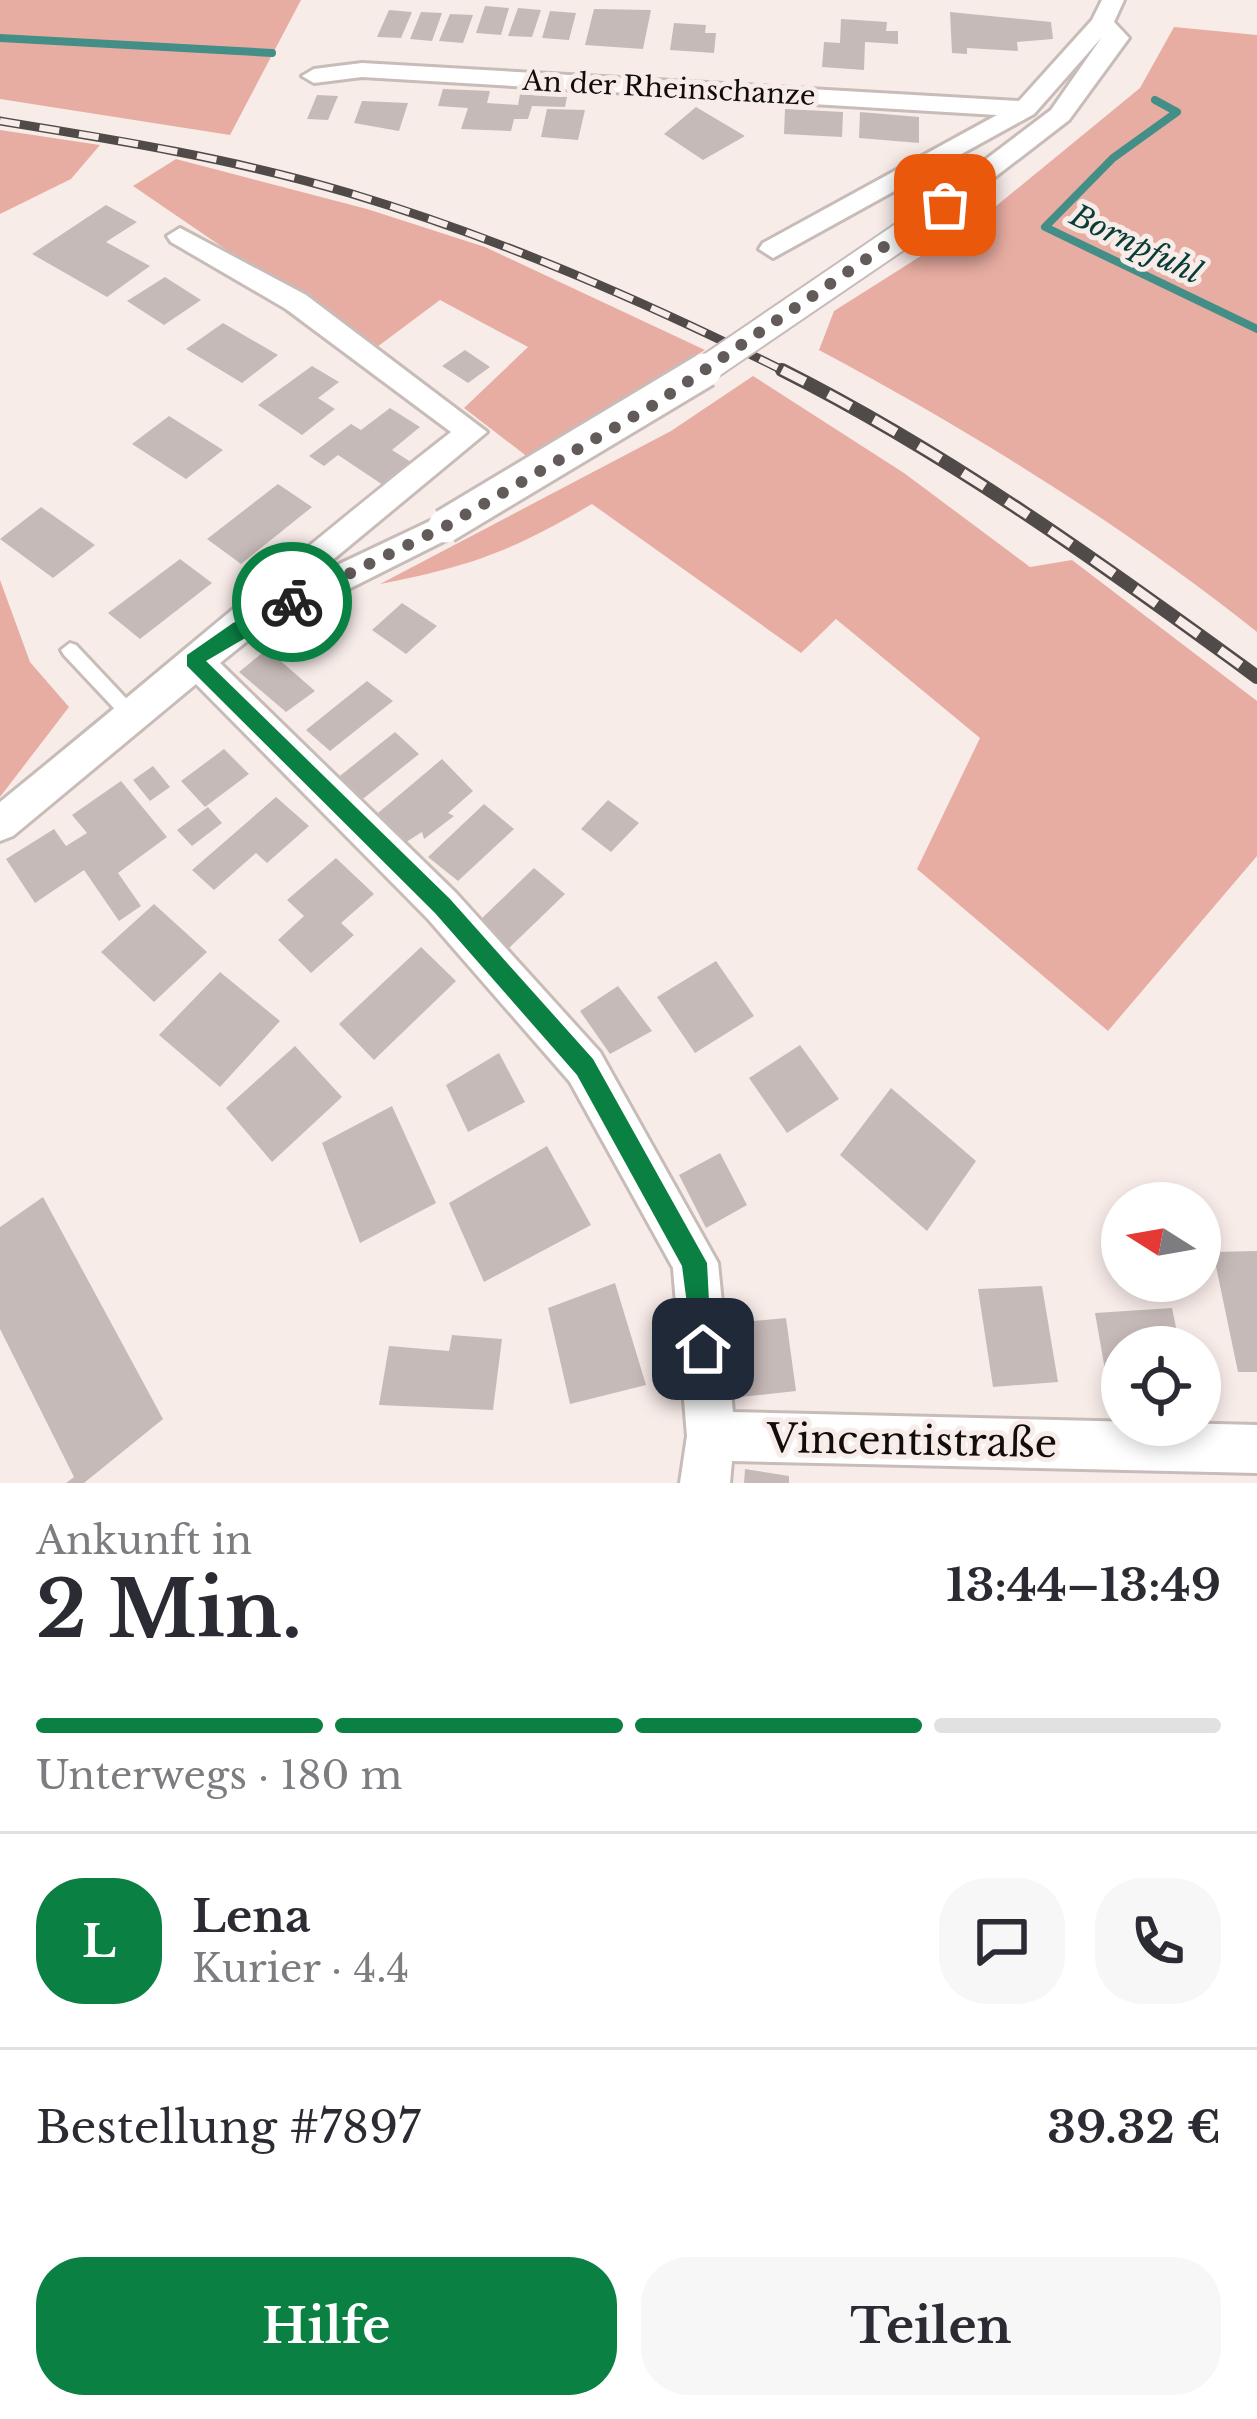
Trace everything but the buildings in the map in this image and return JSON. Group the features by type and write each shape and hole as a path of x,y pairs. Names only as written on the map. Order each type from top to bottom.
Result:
{"street":[{"path":"0,824 194,660 239,628 446,526 655,404 907,232 1060,115 1117,38 1107,12 1025,109 773,249"},
{"name":"An der Rheinschanze","path":"314,76 362,70 1025,109"},
{"path":"180,236 296,302 472,432 285,580 239,628"},
{"path":"194,660 442,906 585,1067 694,1263 708,1459"},
{"name":"Vincentistraße","path":"708,1459 1257,1449"}],"lane":[{"path":"70,650 130,716"}],"shaded area":[{"path":"0,0 301,0 230,135 0,99"},
{"path":"1174,27 1257,35 1257,632 1045,481 819,350 834,311 984,216 1140,88"},
{"path":"0,130 100,145 71,179 0,214"},
{"path":"176,159 367,209 485,247 705,350 529,458 464,408 528,347 440,300 373,350 133,186"},
{"path":"753,376 904,473 1030,567 1072,560 1257,701 1257,856 1108,1031 917,869 980,738 836,619 801,653 592,504 491,555 380,584 671,431"},
{"path":"0,580 30,662 69,707 0,797"}],"waterway":[{"name":"Bornpfuhl","path":"0,38 272,53"},
{"name":"Bornpfuhl","path":"1155,100 1177,112 1113,158 1045,227 1257,329"}],"railway":[{"path":"0,121 219,160 406,211 573,274 784,371"},
{"path":"784,371 788,373"},
{"path":"784,371 966,475 1257,677"}],"way so far":[{"path":"292,602 446,526 655,404 945,205"}],"route":[{"path":"292,602 239,628 194,660 442,906 585,1067 694,1263 703,1349"}]}
